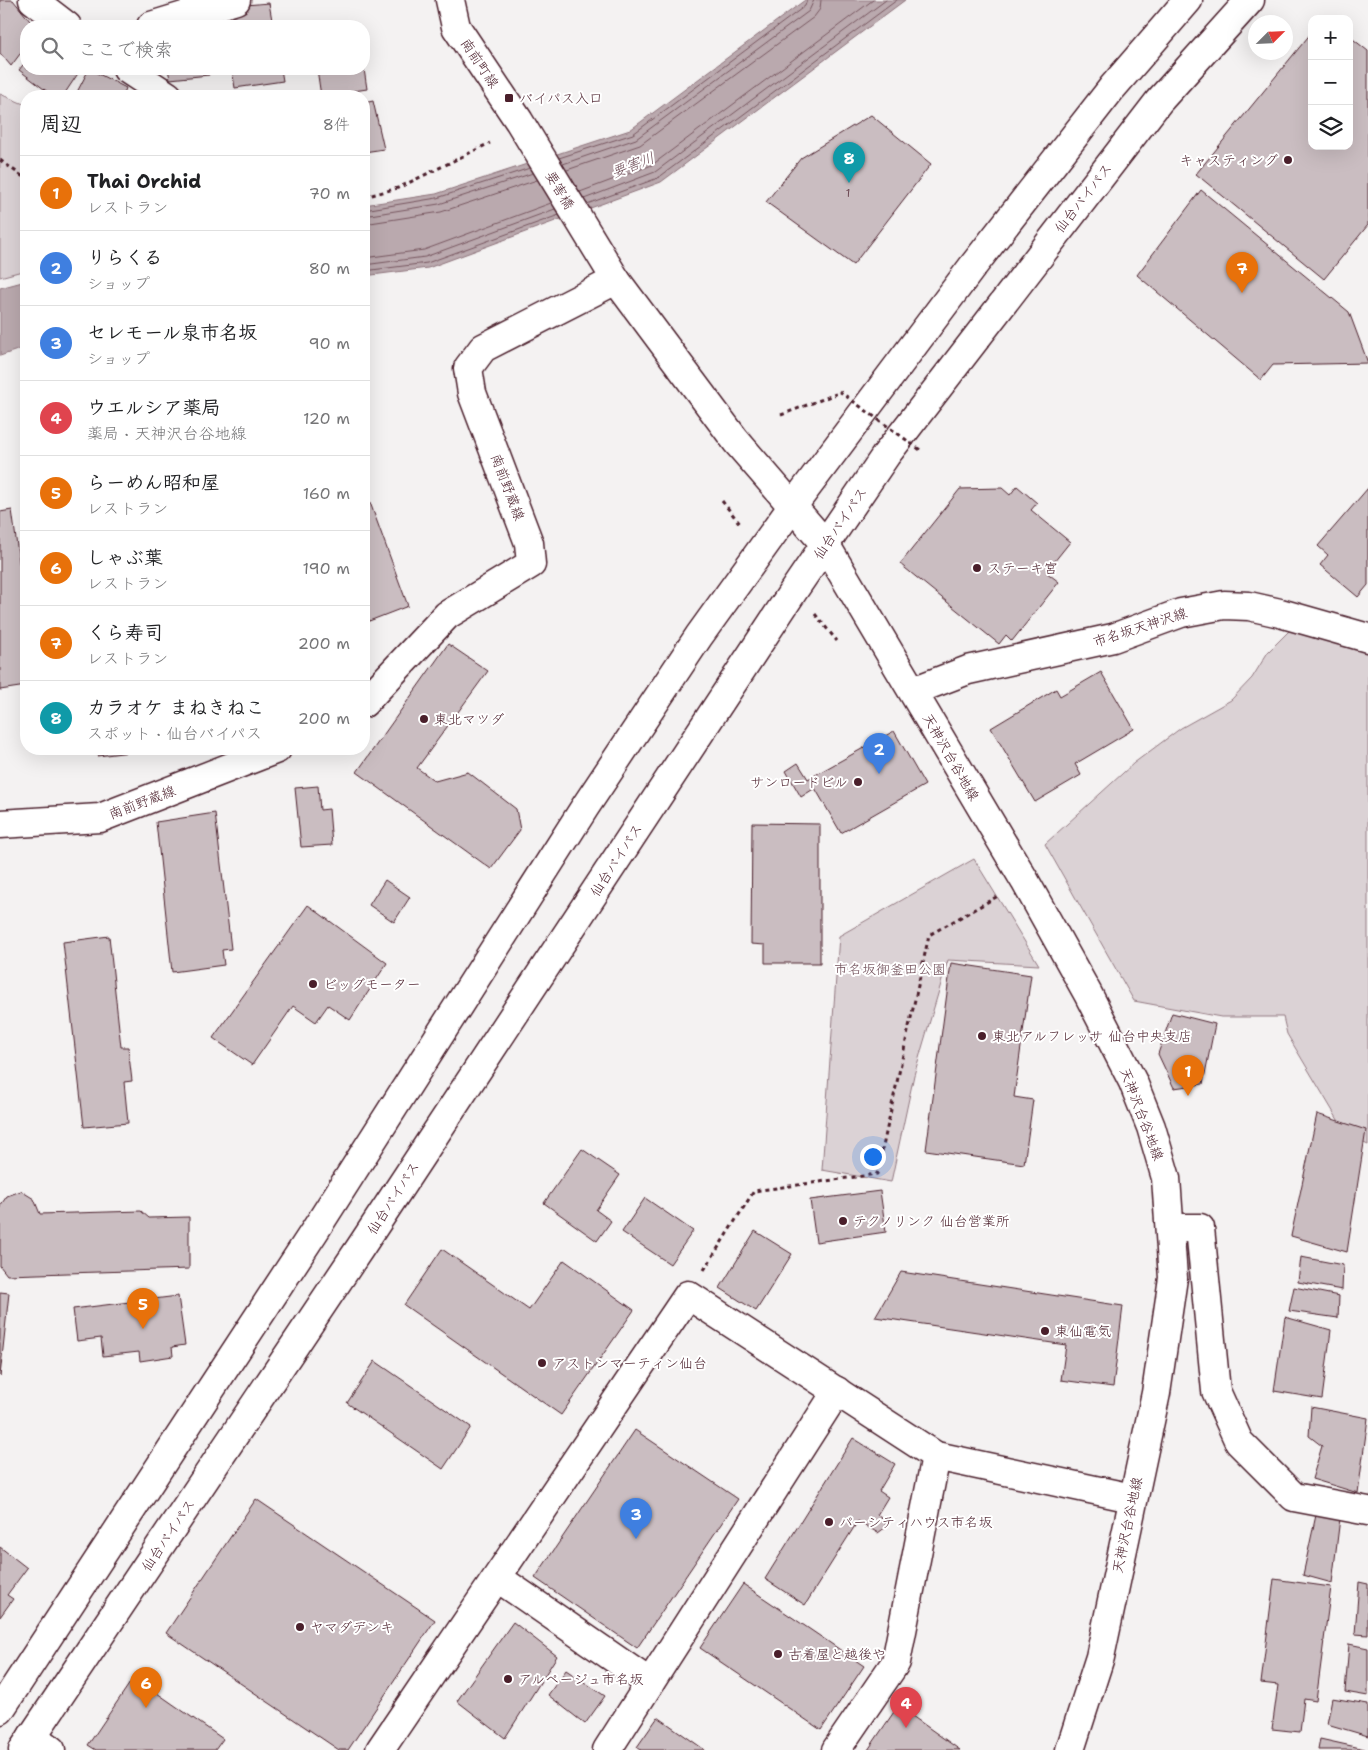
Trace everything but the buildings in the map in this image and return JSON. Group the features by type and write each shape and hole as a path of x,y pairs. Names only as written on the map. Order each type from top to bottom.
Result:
{"main road":[{"path":"34,0 59,20"},
{"path":"171,20 236,0"},
{"name":"南前町線","path":"450,0 456,27 519,121"},
{"path":"0,1710 314,1232 585,807 699,636 792,507 979,258 1112,88 1188,0"},
{"name":"仙台バイパス","path":"36,1745 360,1248 825,544 886,455 1159,101 1250,0"},
{"path":"136,75 159,90"},
{"name":"要害橋","path":"519,121 609,269 736,441 792,507"},
{"name":"南前野蔵線","path":"370,697 447,615 531,564 529,543 472,393 468,368 483,348 609,269"},
{"name":"天神沢台谷地線","path":"792,507 825,544 1030,890 1133,1082 1151,1127 1166,1178 1172,1278 1156,1393 1132,1498 1100,1657 1070,1750"},
{"name":"市名坂天神沢線","path":"913,691 968,670 1113,638 1182,613 1224,605 1256,608 1368,638"},
{"name":"南前野蔵線","path":"0,824 100,818 262,755"},
{"path":"1170,1228 1200,1228 1216,1391 1239,1442 1294,1497 1368,1511"},
{"path":"380,1750 688,1296 936,1456 1132,1498"},
{"path":"607,1750 837,1391"},
{"path":"836,1750 896,1662 936,1456"},
{"path":"498,1578 650,1683"}],"path":[{"path":"370,195 398,188 490,143"},
{"path":"0,160 20,175"},
{"path":"839,390 923,452"},
{"path":"781,415 835,396"},
{"path":"688,1296 754,1191 877,1174 929,935 1002,893"}],"green space":[{"path":"0,94 20,102 20,272 0,277"},
{"path":"1290,630 1368,649 1368,1145 1347,1135 1287,1034 1283,1017 1221,1017 1134,1001 1045,844 1134,763 1181,728 1231,700 1252,678 1268,652"},
{"name":"市名坂御釜田公園","path":"974,859 1039,965 948,960 914,1075 891,1182 822,1170 839,936"}],"water":[{"name":"要害川","path":"805,0 905,0 661,182 428,268 370,275 370,204 436,194 630,130"},
{"path":"20,283 20,349 0,356 0,288"}],"place":[{"name":"バイパス入口","path":"509,98"},
{"name":"キャスティング","path":"1288,160"},
{"name":"カラオケ まねきねこ","path":"849,183"},
{"name":"くら寿司","path":"1242,293"},
{"name":"ステーキ宮","path":"977,568"},
{"name":"東北マツダ","path":"424,719"},
{"name":"りらくる","path":"879,774"},
{"name":"サンロードビル","path":"858,782"},
{"name":"ビッグモーター","path":"313,984"},
{"name":"東北アルフレッサ 仙台中央支店","path":"982,1036"},
{"name":"Thai Orchid","path":"1188,1096"},
{"name":"テクノリンク 仙台営業所","path":"843,1221"},
{"name":"らーめん昭和屋","path":"143,1329"},
{"name":"東仙電気","path":"1045,1331"},
{"name":"アストンマーティン仙台","path":"542,1363"},
{"name":"パーシティハウス市名坂","path":"829,1522"},
{"name":"セレモール泉市名坂","path":"636,1539"},
{"name":"ヤマダデンキ","path":"300,1627"},
{"name":"古着屋と越後や","path":"778,1654"},
{"name":"アルページュ市名坂","path":"508,1679"},
{"name":"しゃぶ葉","path":"146,1708"},
{"name":"ウエルシア薬局","path":"906,1728"}]}
